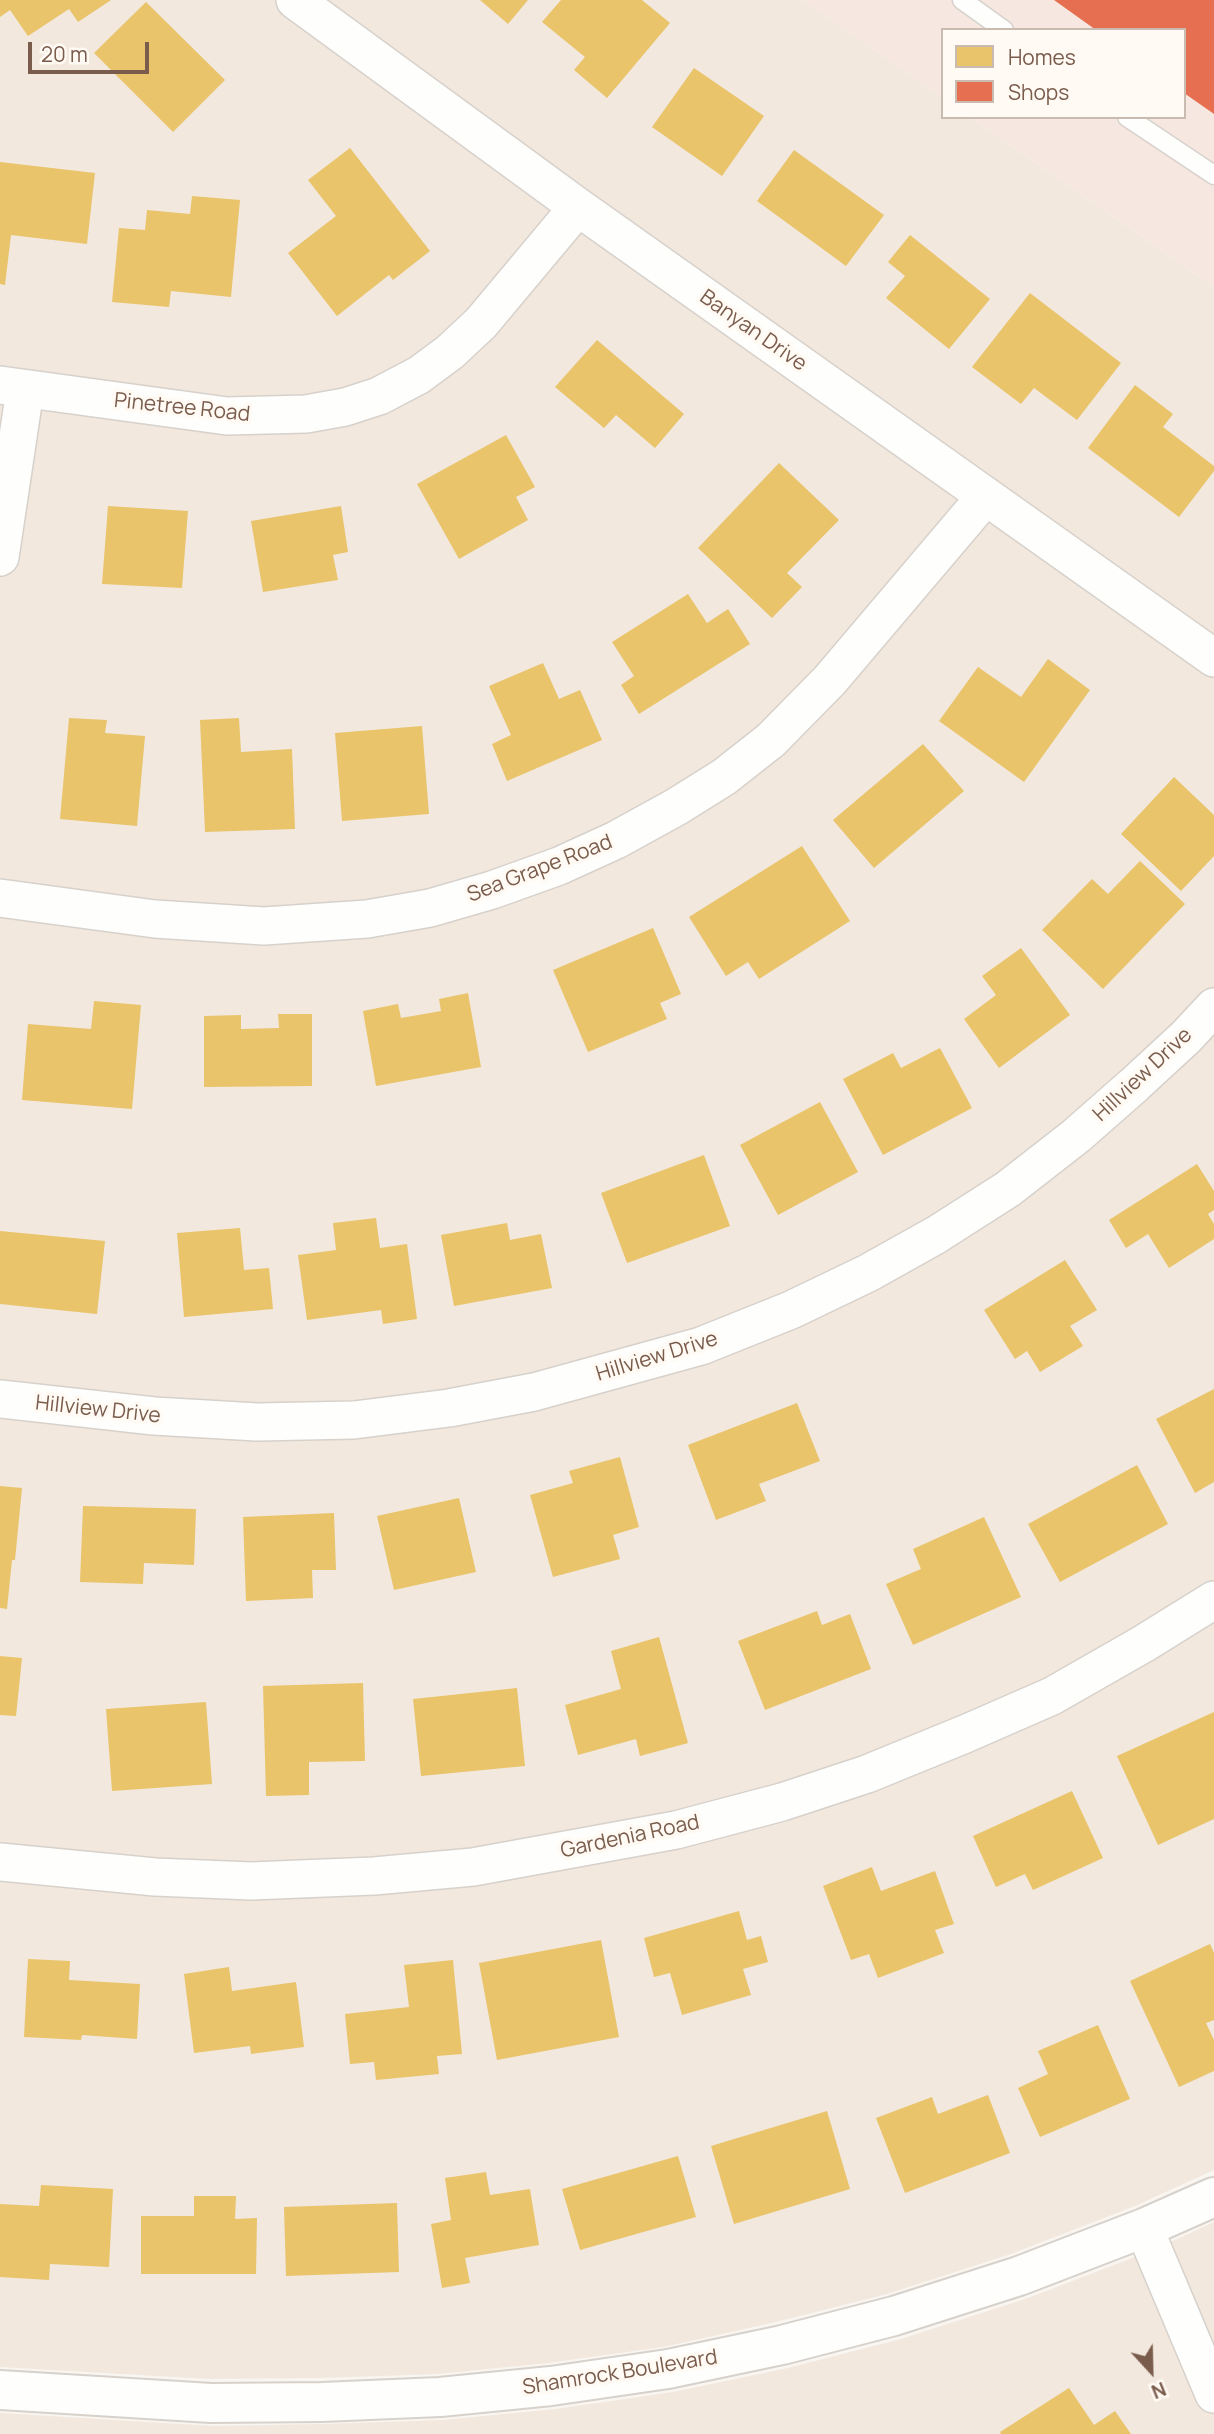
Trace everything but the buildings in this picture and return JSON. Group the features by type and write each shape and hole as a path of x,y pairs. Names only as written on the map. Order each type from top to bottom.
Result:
{"street":[{"name":"Banyan Drive","path":"295,0 578,207 1214,658"},
{"name":"Pinetree Road","path":"12,387 227,416 306,414 345,407 379,396 419,374 450,352 481,323 578,207"},
{"path":"0,557 12,387"},
{"name":"Sea Grape Road","path":"0,898 155,919 264,926 367,919 430,908 559,866 617,840 676,807 724,777 771,740 830,680 986,496"},
{"name":"Hillview Drive","path":"0,1399 154,1416 257,1422 354,1420 449,1408 534,1392 701,1346 791,1310 868,1273 936,1235 1008,1189 1076,1136 1134,1085 1214,1007"},
{"name":"Gardenia Road","path":"0,1862 155,1877 251,1881 373,1876 473,1867 676,1830 782,1802 867,1774 965,1734 1052,1696 1214,1600"},
{"name":"Shamrock Boulevard","path":"0,2390 211,2403 294,2402 440,2397 564,2384 668,2369 782,2345 894,2316 1019,2276 1144,2228 1214,2197"},
{"path":"1144,2228 1214,2394"}],"lane":[{"path":"962,0 1001,28"},
{"path":"1130,119 1214,175"}],"shaded area":[{"path":"0,0 803,0 941,97 941,119 973,119 1214,287 1214,2170 1135,2206 1011,2254 887,2294 663,2347 548,2363 437,2374 320,2378 210,2379 0,2367"},
{"path":"803,0 1214,0 1214,287 973,119 1186,119 1186,28 941,28 941,97"},
{"path":"1214,2222 1214,2434 0,2434 0,2413 214,2426 324,2424 443,2420 556,2409 673,2392 788,2368 901,2339 1028,2298 1153,2250"}]}
